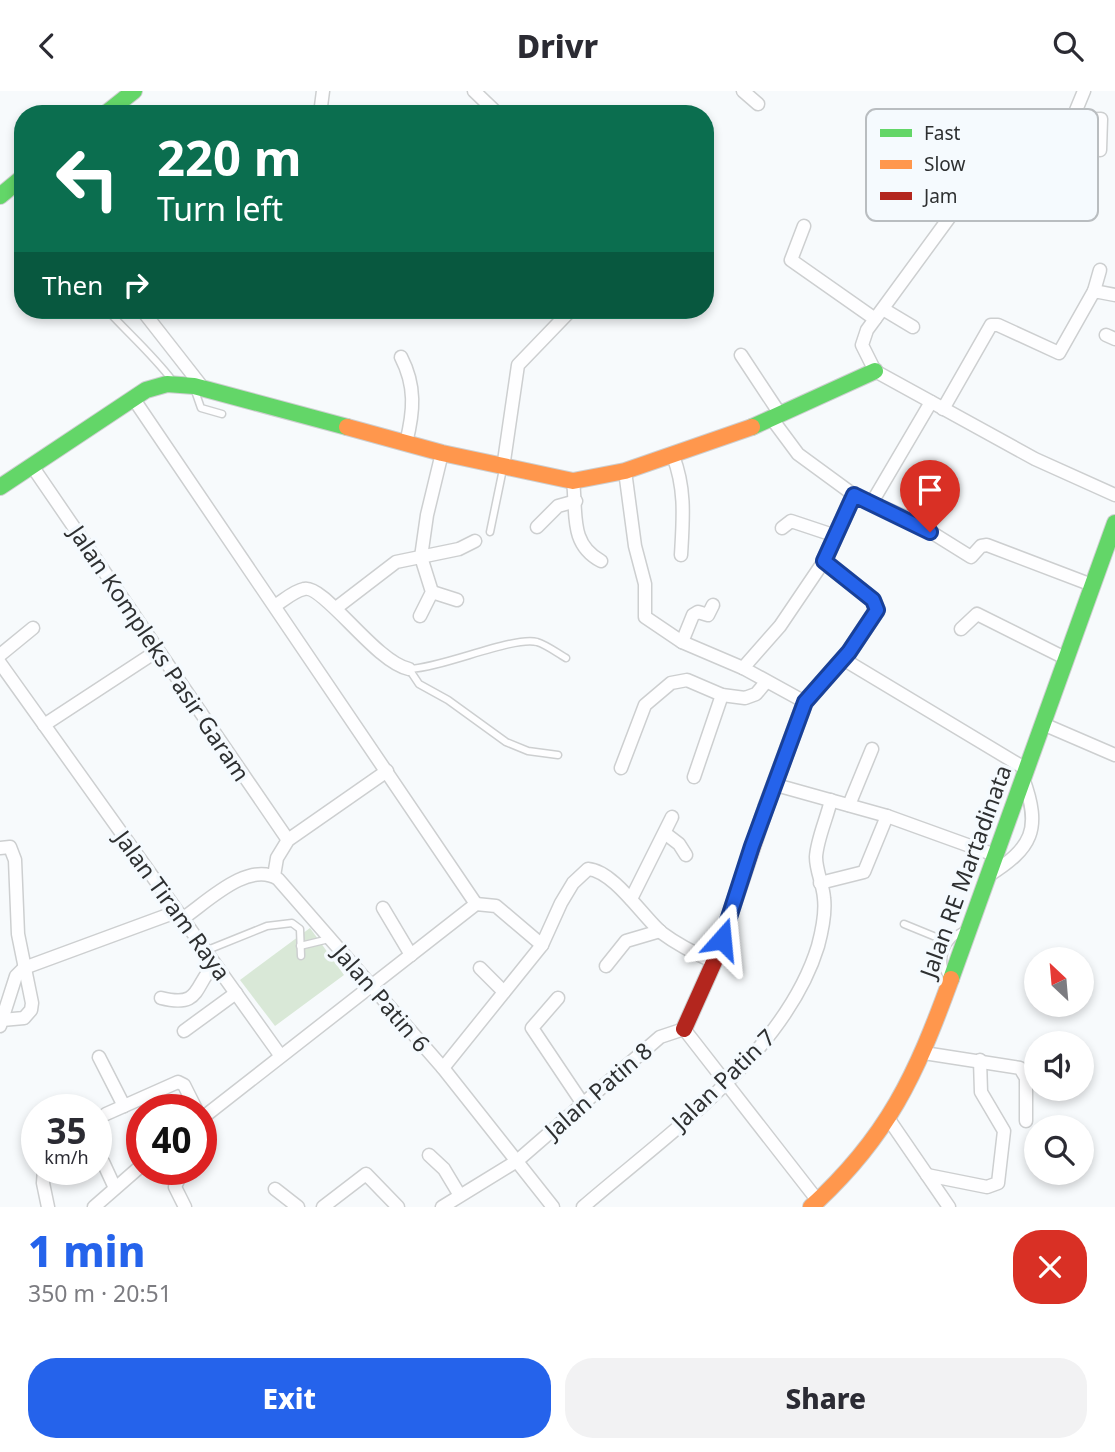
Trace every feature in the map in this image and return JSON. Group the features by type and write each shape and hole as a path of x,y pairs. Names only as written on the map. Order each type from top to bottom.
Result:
{"main road":[{"path":"116,105 134,91"},
{"path":"0,196 14,184"},
{"path":"0,487 133,398 158,386 176,384 198,387 442,453 573,481 625,471 673,456 776,416 875,371"},
{"path":"684,1029 714,963 752,846 805,702 843,659 877,606 824,561 854,495"},
{"name":"Jalan RE Martadinata","path":"814,1204 851,1170 890,1121 903,1100 924,1053 1115,523"}],"street":[{"path":"474,91 489,105"},
{"path":"743,91 758,104"},
{"path":"1077,109 1084,91"},
{"path":"1098,121 1102,121 1100,151"},
{"path":"948,221 864,335 862,345 875,371 1035,459 1115,495"},
{"path":"804,226 791,260 879,314 913,327"},
{"path":"943,409 992,325 998,325 1059,353 1094,291 1100,269"},
{"path":"1094,291 1115,295"},
{"path":"149,319 198,387"},
{"path":"503,468 518,365 562,319"},
{"path":"741,355 798,454 854,495 910,519 971,557 981,546 987,545 1092,585"},
{"path":"401,357 413,392 413,416 406,443"},
{"path":"133,398 276,605 476,904"},
{"path":"872,503 931,402"},
{"path":"420,616 432,592 421,557 426,516 442,453"},
{"path":"673,456 682,487 684,507 681,555"},
{"name":"Jalan Kompleks Pasir Garam","path":"32,466 288,840"},
{"path":"625,471 645,584 643,613 649,622 682,642 743,668 805,702"},
{"path":"573,481 580,544 587,554 601,561"},
{"path":"537,527 558,506 576,501"},
{"path":"782,528 790,521 836,536"},
{"path":"336,608 396,562 459,549 475,541"},
{"path":"743,668 780,626 824,561"},
{"path":"276,605 307,588 336,608 383,657 409,669"},
{"path":"432,592 457,600"},
{"path":"682,642 693,615 708,615 713,605"},
{"path":"961,629 976,614 1065,659"},
{"path":"0,655 33,628"},
{"path":"44,725 158,651"},
{"path":"843,659 1025,774 1032,817 1027,844 1012,860 988,876"},
{"name":"Jalan Tiram Raya","path":"0,663 4,679 44,725 281,1055"},
{"path":"621,768 645,705 671,683 687,680 722,695 751,697 766,682"},
{"path":"694,777 722,695"},
{"path":"1043,724 1115,755"},
{"path":"849,805 872,748"},
{"path":"255,873 274,876 277,858 288,840 387,771"},
{"path":"776,785 887,816 995,855"},
{"name":"Jalan Patin 7","path":"583,1207 728,1081 768,1039 805,982 818,944 824,915 816,855 831,800"},
{"path":"820,883 864,872 887,816"},
{"path":"631,898 666,834 672,817"},
{"path":"666,834 679,844 686,855"},
{"path":"0,848 10,847 15,860 18,934 24,968 31,1010 24,1018 1,1023 16,976 24,968 179,916 277,858"},
{"path":"443,1068 542,945 561,903 582,873 594,870 631,898 660,931 687,950 714,963"},
{"name":"Jalan Patin 6","path":"274,876 443,1068 553,1207"},
{"path":"217,1106 476,904 496,906 542,945"},
{"path":"383,908 411,955"},
{"path":"606,966 626,940 660,931"},
{"path":"161,998 177,1002 195,995 215,964"},
{"path":"481,968 503,992"},
{"path":"184,1031 236,993"},
{"path":"558,998 532,1028 583,1104"},
{"path":"684,1029 728,1081 814,1204"},
{"name":"Jalan Patin 8","path":"442,1207 459,1194 517,1161 660,1037 684,1029"},
{"path":"924,1053 1020,1068 1024,1073 1026,1115"},
{"path":"99,1057 124,1106 112,1111"},
{"path":"927,1175 987,1187 998,1183 1004,1131 981,1092 980,1060"},
{"path":"151,1094 178,1082 184,1085 188,1094"},
{"path":"890,1121 949,1207"},
{"path":"429,1155 450,1177 459,1194"},
{"path":"323,1207 366,1174 398,1207"},
{"path":"94,1207 126,1179"},
{"path":"112,1182 115,1188"},
{"path":"43,1185 48,1207"},
{"path":"175,1185 185,1207"},
{"path":"275,1189 298,1207"}],"lane":[{"path":"115,319 145,346 176,384"},
{"path":"198,387 201,408 222,414"},
{"path":"490,532 503,468"},
{"path":"558,755 528,751 506,742 448,700 419,684 409,669 436,665 523,642 540,643 566,658"},
{"path":"205,951 267,926 292,923 300,929 300,956"},
{"path":"904,924 948,942"},
{"path":"949,983 942,958 948,942 969,927"},
{"path":"300,946 330,938"}],"green space":[{"path":"310,928 344,975 275,1026 240,980"}],"traffic: fast":[{"path":"116,105 134,91"},
{"path":"0,196 14,184"},
{"path":"752,427 875,371"},
{"path":"0,487 146,390 167,384 194,386 347,427"},
{"path":"766,807 805,702 849,652 877,610 873,600 824,561 854,495"},
{"path":"951,979 1115,523"}],"traffic: slow":[{"path":"347,427 442,453 573,481 625,471 752,427"},
{"path":"811,1207 860,1155 897,1103 912,1075 951,979"}],"traffic: jam":[{"path":"684,1029 714,962 766,807"}],"route":[{"path":"722,939 752,846 805,702 849,652 877,610 873,600 824,561 854,495 910,519 930,532"}]}
